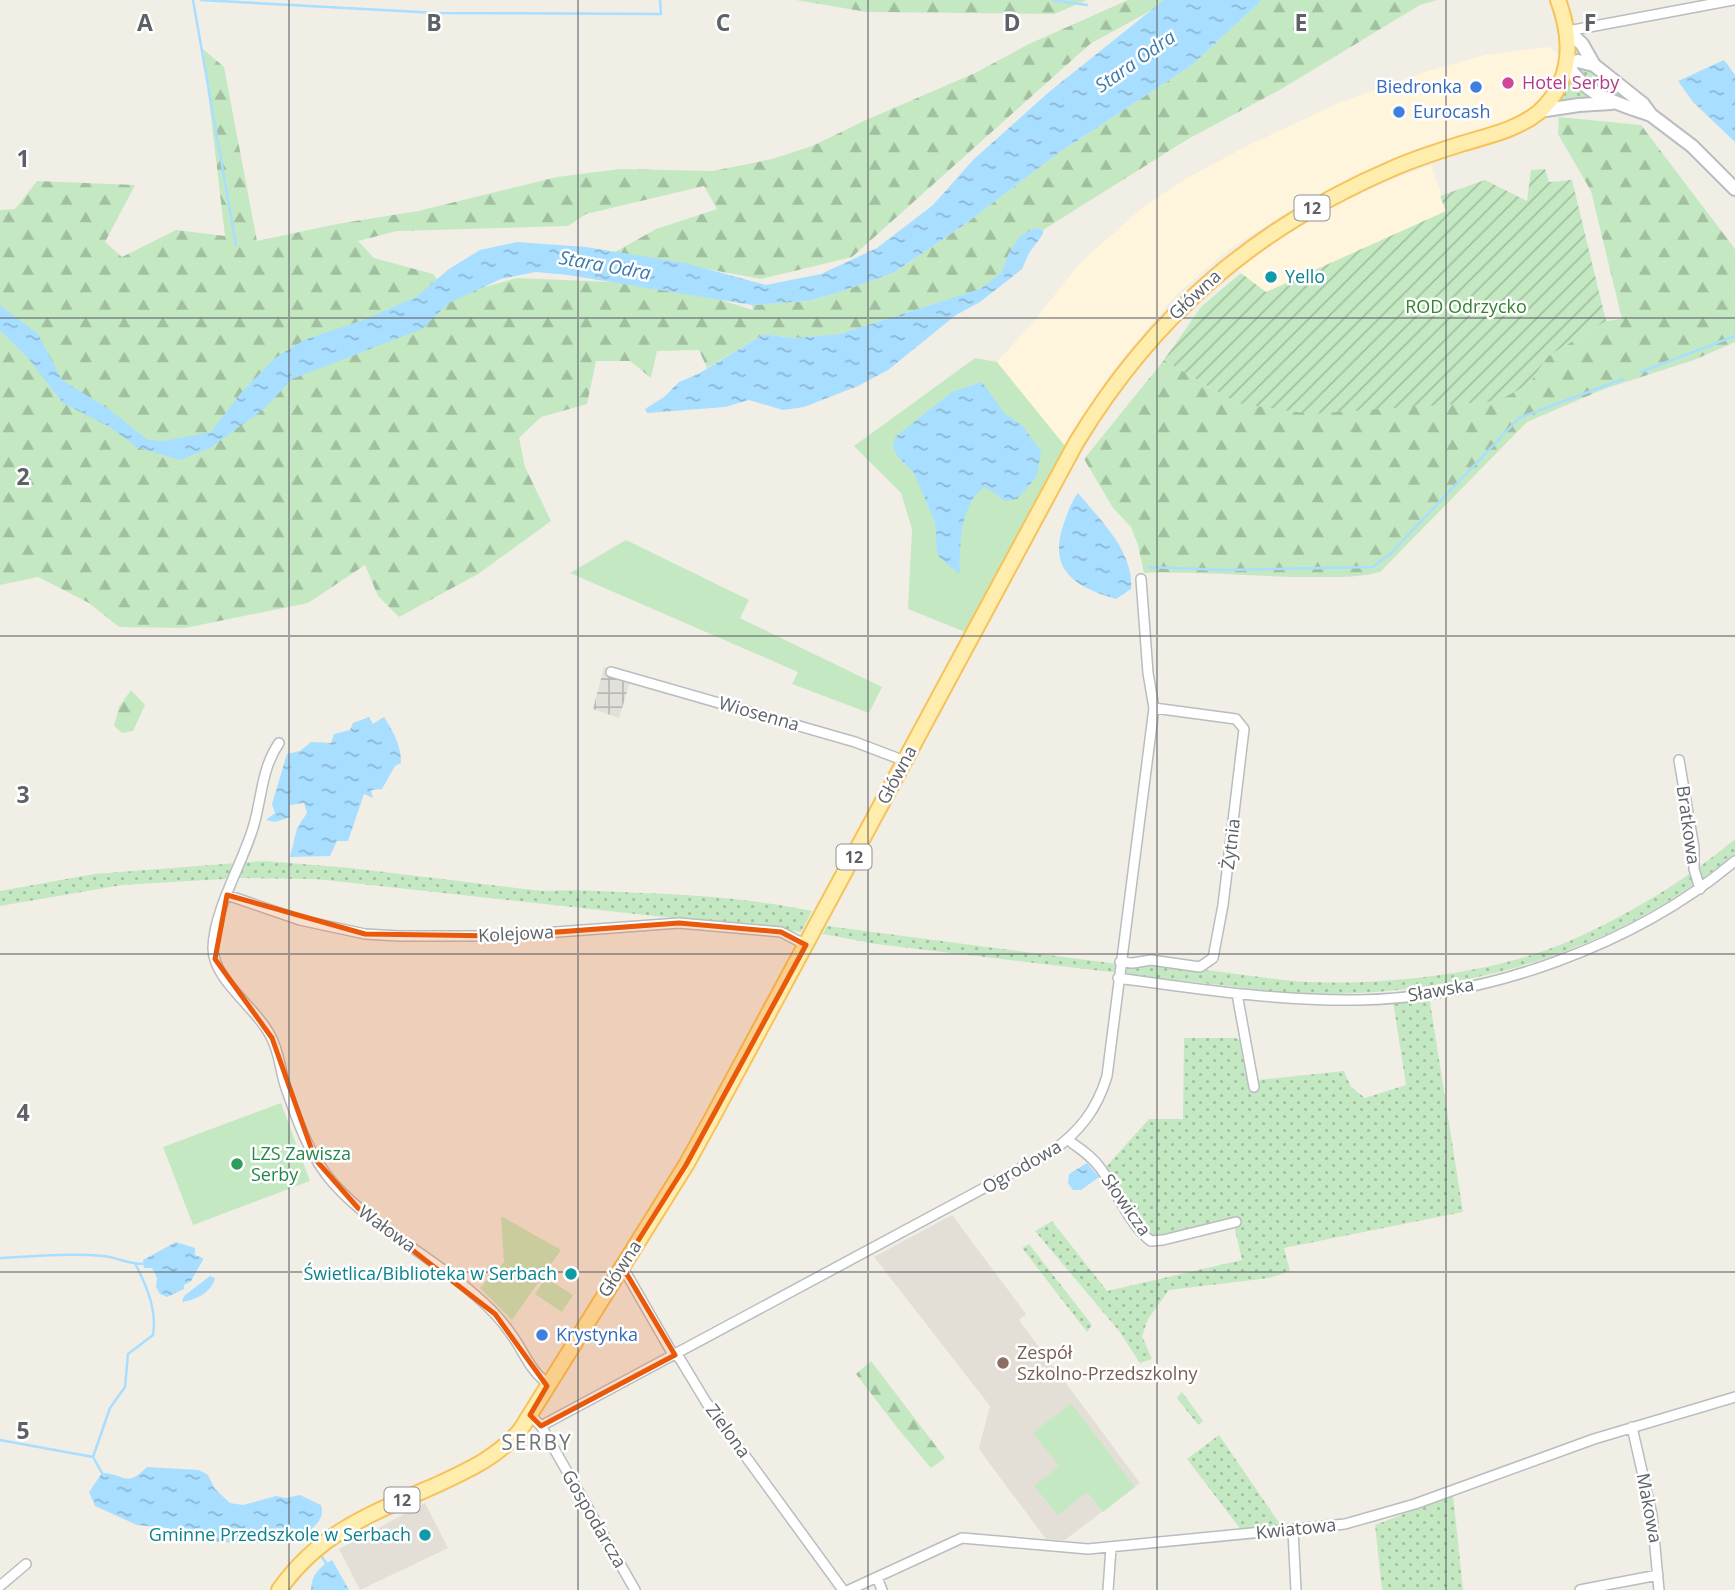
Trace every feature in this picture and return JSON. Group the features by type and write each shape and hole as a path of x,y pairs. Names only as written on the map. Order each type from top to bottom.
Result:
{"main road":[{"name":"12","path":"1558,0 1568,31"},
{"name":"Główna","path":"279,1590 315,1548 348,1526 486,1460 510,1441 530,1415 686,1165 1094,413 1129,365 1174,314 1237,258 1270,234 1325,201 1397,166 1510,129 1539,111 1557,90 1567,64 1568,31"},
{"path":"1568,31 1582,44 1594,65 1643,104 1651,115 1692,146 1735,189"},
{"path":"1594,65 1578,61 1567,64 1591,90 1615,103 1651,115"},
{"path":"1539,111 1615,103"}],"street":[{"path":"1568,31 1733,0"},
{"name":"Ogrodowa","path":"541,1426 990,1186 1068,1140 1083,1124 1101,1094 1107,1076 1154,708 1148,673 1141,579"},
{"name":"Wiosenna","path":"611,672 855,742 905,761"},
{"name":"Żytnia","path":"1120,962 1152,960 1200,967 1209,963 1216,952 1225,892 1244,729 1236,719 1154,708"},
{"name":"Wałowa","path":"279,743 267,765 254,826 227,895 214,941 215,958 225,979 257,1013 272,1038 300,1127 315,1159 333,1183 358,1208 474,1294 512,1335 535,1373 549,1384"},
{"name":"Bratkowa","path":"1679,760 1694,848 1694,869 1700,889"},
{"name":"Sławska","path":"1118,978 1297,999 1384,999 1433,992 1513,976 1611,938 1672,907 1735,861"},
{"name":"Kolejowa","path":"227,895 300,920 365,934 503,936 679,923 781,932 806,945"},
{"path":"1237,994 1254,1087"},
{"name":"Słowicza","path":"1068,1140 1100,1167 1133,1219 1151,1241 1236,1222"},
{"name":"Zielona","path":"622,1266 706,1402 844,1590"},
{"name":"Kwiatowa","path":"849,1590 962,1538 1088,1549 1345,1524 1387,1513 1632,1427 1735,1397"},
{"name":"Gospodarcza","path":"530,1415 541,1426 635,1590"},
{"name":"Makowa","path":"1632,1427 1652,1515 1659,1590"},
{"path":"1293,1531 1296,1590"},
{"path":"1108,1590 1111,1548"},
{"path":"0,1586 26,1564"},
{"path":"1580,1590 1658,1575"},
{"path":"877,1577 882,1590"}],"highlighted area":[{"path":"227,895 365,934 503,936 679,923 781,932 806,945 686,1165 622,1266 675,1355 541,1426 530,1415 547,1386 495,1314 358,1208 315,1159 272,1038 215,959"}],"shaded area":[{"path":"1548,47 1560,55 1557,72 1547,92 1532,110 1508,122 1424,146 1351,177 1228,250 1177,294 1143,334 1108,377 1065,446 997,362 1035,320 1079,264 1142,208 1187,178 1245,147 1341,102 1428,71 1485,55"},
{"path":"1431,165 1447,211 1265,293 1237,267 1325,211 1383,183"},
{"path":"604,667 632,675 619,718 593,709"},
{"name":"Zespół Szkolno-Przedszkolny","path":"952,1215 1026,1314 1019,1320 1140,1483 1065,1540 1046,1539 984,1456 979,1448 990,1406 874,1257"},
{"path":"425,1503 448,1548 360,1590 339,1549"}],"green space":[{"path":"796,0 1087,0 1054,14 867,12"},
{"path":"1128,0 1170,0 1090,44 852,257 761,279 615,252 656,229 717,209 704,186 586,214 568,226 397,231 358,241 374,258 433,274 450,297 517,278 636,283 698,293 753,310 752,305 807,301 893,273 964,225 1057,154 1192,65 1262,0 1437,0 1420,5 1283,88 1188,139 1043,230 1036,228 1010,251 1001,273 981,289 840,334 793,338 764,334 707,368 699,350 657,351 651,378 630,361 596,361 587,404 541,417 519,438 525,467 551,521 478,574 399,617 378,596 365,565 308,603 185,628 119,627 89,603 38,577 0,585 0,210 15,209 37,181 135,185 105,242 122,257 176,230 225,236 203,49 224,67 257,241 418,211 557,177 620,169 713,171 772,159 812,146"},
{"path":"1575,66 1585,66 1641,107 1630,105 1581,77"},
{"path":"1571,80 1600,100 1555,105"},
{"path":"1559,117 1641,125 1735,249 1735,342 1694,360 1604,389 1527,422 1380,572 1328,577 1144,573 1131,527 1113,508 1084,459 1164,360 1237,403 1529,384 1548,356 1606,321 1622,319 1591,191 1558,134"},
{"name":"ROD Odrzycko","path":"1545,169 1549,182 1572,180 1606,321 1548,356 1529,384 1498,401 1310,414 1237,403 1164,360 1201,307 1241,273 1266,292 1446,211 1440,196 1485,180 1527,201 1531,170"},
{"path":"975,358 997,362 1065,446 1021,549 975,636 908,609 912,529 901,493 854,446"},
{"path":"626,540 749,600 740,618 882,687 869,713 792,684 798,672 570,573"},
{"path":"131,690 145,705 133,731 122,733 114,726 119,707"},
{"path":"1735,839 1735,854 1687,890 1636,920 1582,945 1527,964 1470,979 1412,988 1294,994 876,944 823,934 827,926 1133,966 1147,963 1296,981 1407,979 1508,962 1567,942 1612,921 1655,896"},
{"path":"264,861 351,868 542,891 603,891 726,898 812,911 801,932 316,879 240,878 122,885 0,906 0,891 94,874"},
{"path":"1429,996 1463,1212 1284,1248 1290,1271 1269,1278 1169,1290 1148,1319 1142,1336 1152,1359 1140,1363 1119,1331 1035,1231 1052,1221 1107,1291 1242,1260 1233,1221 1165,1237 1154,1236 1145,1229 1105,1168 1149,1119 1183,1119 1184,1038 1235,1038 1251,1044 1258,1080 1344,1071 1351,1087 1365,1098 1406,1085 1393,1001"},
{"name":"LZS Zawisza Serby","path":"281,1103 310,1181 193,1225 163,1147"},
{"path":"501,1216 561,1250 512,1320 480,1288 504,1262"},
{"path":"1029,1244 1092,1325 1087,1332 1022,1248"},
{"path":"546,1278 573,1295 562,1312 535,1294"},
{"path":"871,1361 945,1458 931,1468 856,1374"},
{"path":"1182,1392 1203,1421 1198,1425 1177,1398"},
{"path":"1071,1403 1135,1487 1103,1512 1087,1492 1058,1515 1034,1486 1059,1466 1033,1433"},
{"path":"1219,1435 1282,1527 1242,1531 1187,1459"},
{"path":"1453,1495 1463,1590 1382,1590 1375,1525"}],"water":[{"name":"Stara Odra","path":"1164,0 1262,0 1192,65 1057,154 964,225 893,273 837,293 807,301 752,305 568,275 536,272 501,279 449,303 422,329 292,379 264,409 210,448 180,460 136,447 110,427 63,403 27,357 0,330 0,305 38,334 62,380 107,408 148,440 164,441 211,432 240,394 275,358 304,340 366,319 416,297 449,269 480,250 517,242 586,247 685,263 766,285 821,274 877,248 933,205 973,160 1049,92"},
{"path":"1724,60 1735,75 1735,142 1693,102 1678,81"},
{"path":"1036,228 1043,230 1043,234 1029,253 1022,269 980,302 956,315 888,370 858,386 804,407 783,410 749,400 725,407 647,413 645,409 664,397 679,382 698,374 764,334 793,338 840,334 980,289 1001,273 1010,251 1021,235"},
{"path":"982,382 1005,414 1021,424 1041,451 1037,476 1017,499 1005,501 985,487 970,504 961,538 959,574 939,555 934,520 914,473 893,448 895,437 952,392"},
{"path":"1078,493 1114,537 1127,562 1131,589 1116,599 1088,589 1068,574 1062,565 1060,539 1068,511"},
{"path":"369,717 373,724 384,717 396,739 401,763 395,766 382,789 371,790 373,798 364,794 348,841 337,841 330,856 290,857 297,828 307,813 304,803 290,805 290,817 275,822 266,820 275,813 272,804 287,754 300,751 311,742 331,743 334,734 350,730 353,723"},
{"path":"1087,1163 1099,1177 1081,1190 1073,1190 1068,1183 1069,1174"},
{"path":"176,1242 195,1248 195,1255 203,1260 191,1281 184,1285 184,1289 167,1297 160,1294 152,1268 144,1268 143,1260"},
{"path":"210,1276 215,1278 207,1291 182,1302 184,1296"},
{"path":"147,1467 199,1470 208,1475 215,1489 230,1503 243,1505 276,1496 286,1498 300,1495 321,1505 322,1515 313,1528 300,1536 279,1531 258,1543 216,1542 167,1528 137,1525 95,1506 89,1492 102,1473 129,1479"},
{"path":"332,1560 349,1590 311,1590 317,1572"}],"waterway":[{"path":"193,0 236,245"},
{"path":"201,0 437,13 661,14 660,0"},
{"path":"1053,0 1087,5"},
{"path":"1641,372 1735,336"},
{"path":"1148,567 1225,570 1373,567 1391,553 1519,418 1623,379"},
{"path":"0,1258 91,1255 146,1264"},
{"path":"102,1473 93,1457 110,1408 125,1387 128,1354 153,1335 152,1308 136,1265"},
{"path":"0,1440 93,1457"},
{"path":"304,1535 314,1546"},
{"path":"320,1554 326,1563"}],"place":[{"name":"Hotel Serby","path":"1508,83"},
{"name":"Biedronka","path":"1476,87"},
{"name":"Eurocash","path":"1399,112"},
{"name":"Yello","path":"1271,277"},
{"name":"LZS Zawisza Serby","path":"237,1164"},
{"name":"Świetlica/Biblioteka w Serbach","path":"571,1274"},
{"name":"Krystynka","path":"542,1335"},
{"name":"Zespół Szkolno-Przedszkolny","path":"1003,1363"},
{"name":"Gminne Przedszkole w Serbach","path":"425,1535"}],"district":[{"name":"SERBY","path":"537,1443"}]}
